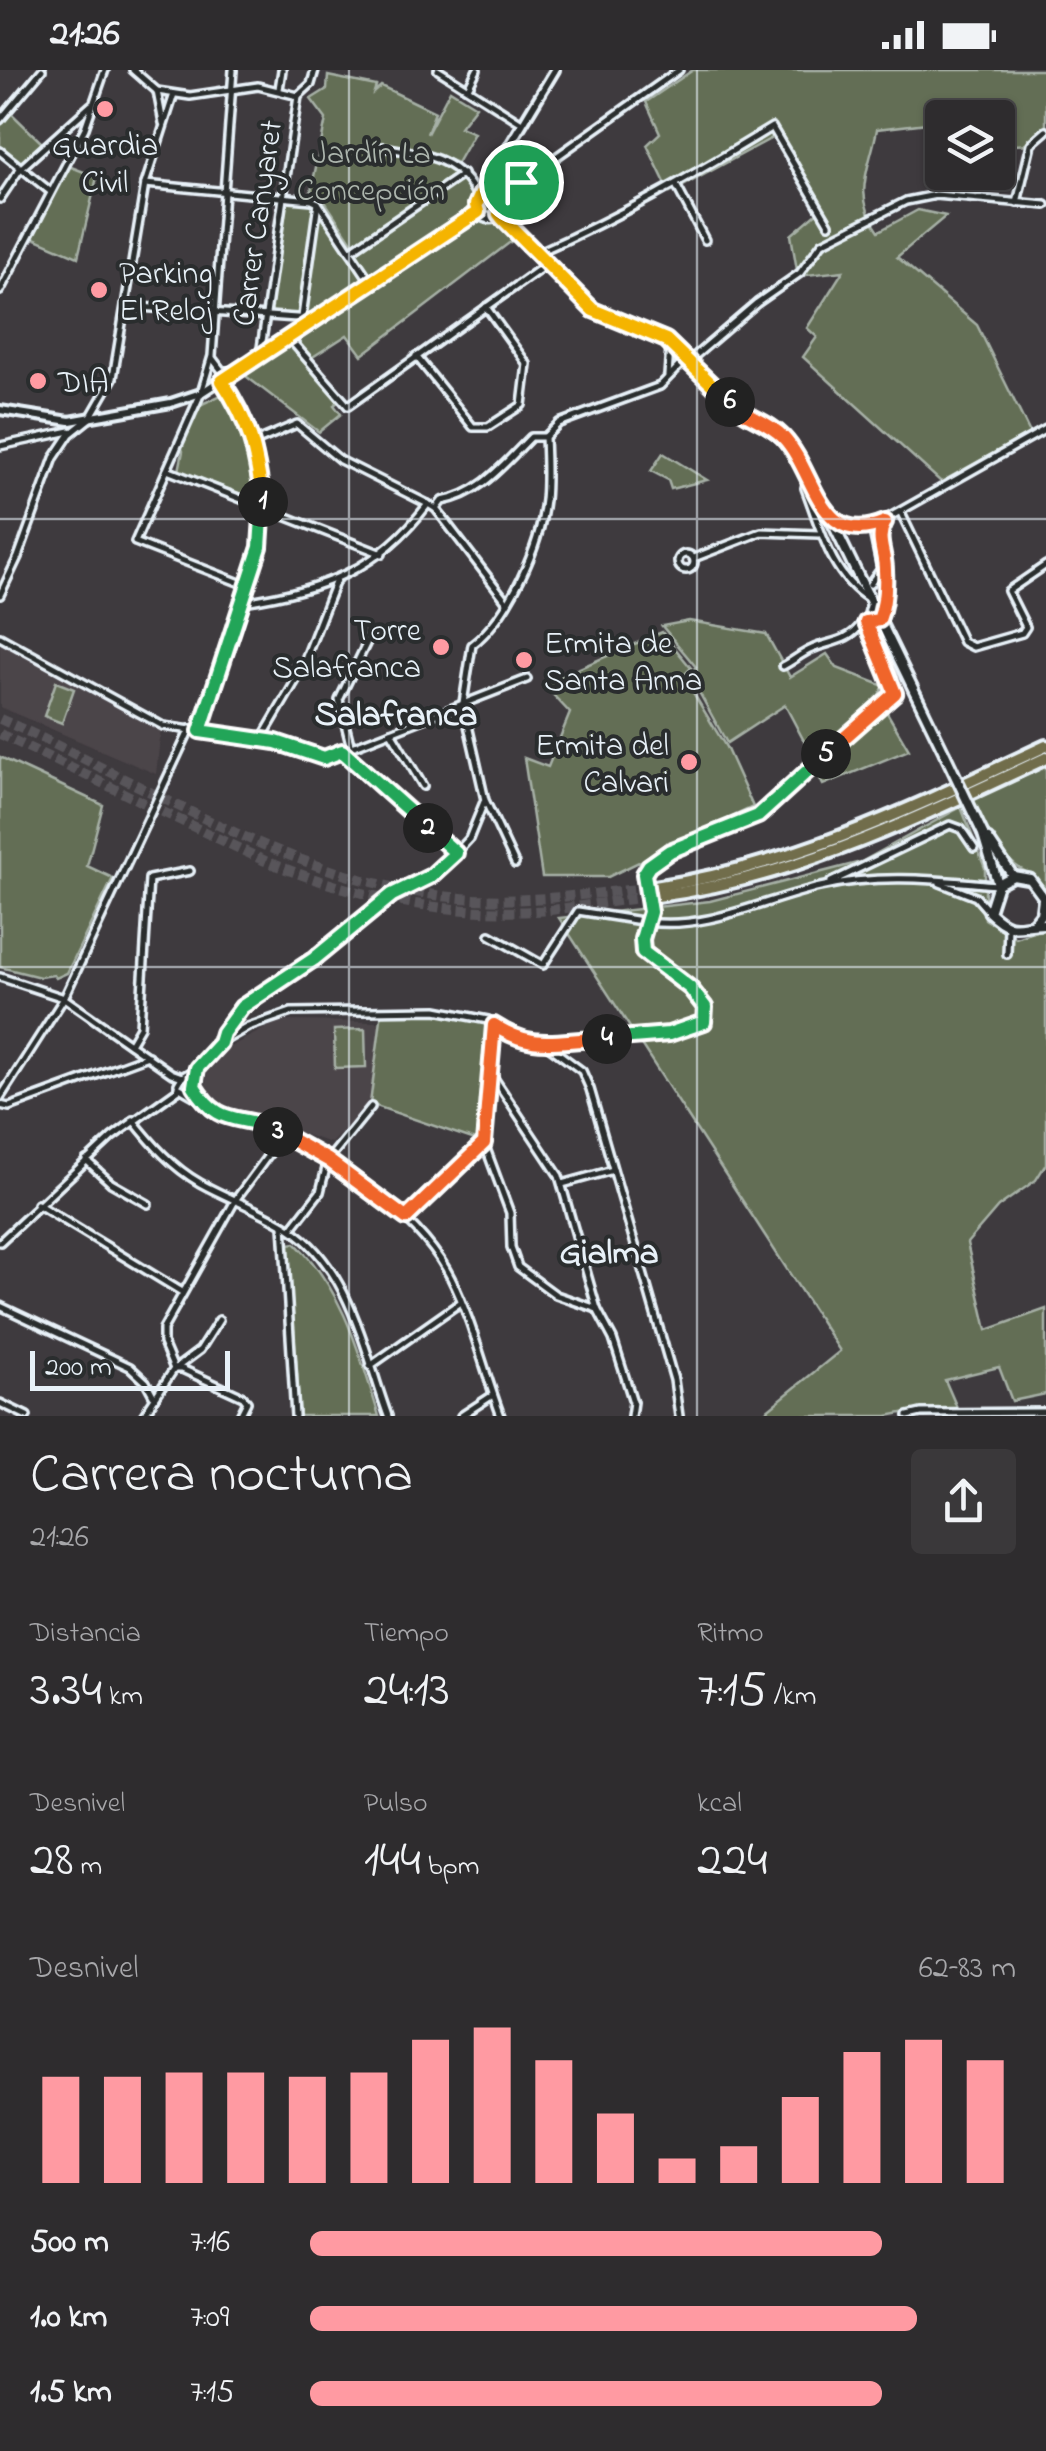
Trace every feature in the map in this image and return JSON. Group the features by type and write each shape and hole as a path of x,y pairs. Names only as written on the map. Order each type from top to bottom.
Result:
{"highway":[{"path":"1046,746 834,842 656,891 731,883 834,854 1046,758"}],"main road":[{"path":"497,194 504,208 499,214 487,218 478,212 477,197 497,194"},
{"path":"499,214 593,310 658,335 736,408 780,433 866,584 870,601 983,834 998,885 989,912 1008,927 1022,929 1046,924"},
{"path":"983,834 1013,876"},
{"path":"998,885 1013,876 1030,879 1045,900 1033,924"}],"street":[{"path":"0,120 42,70"},
{"path":"0,290 85,128 106,70"},
{"path":"134,70 157,92 164,125"},
{"path":"233,70 212,356 201,393 135,542 248,586"},
{"path":"280,89 282,70"},
{"path":"157,92 190,96 258,86 298,96 311,84 315,70"},
{"path":"438,70 522,123"},
{"path":"468,88 478,70"},
{"path":"497,194 504,152 554,70"},
{"path":"497,194 521,182 678,70"},
{"path":"0,595 18,557 49,468 75,430 90,418 112,378 145,184 174,94"},
{"name":"Carrer Canyaret","path":"260,356 298,96"},
{"path":"0,199 20,169 94,103"},
{"path":"537,253 607,223 772,127 829,224"},
{"path":"1017,203 1031,144 1046,130"},
{"path":"383,147 428,155 454,165 470,180 477,197"},
{"path":"0,151 52,192"},
{"path":"350,251 463,174"},
{"path":"145,184 318,203 372,284"},
{"path":"676,186 706,240"},
{"path":"515,864 485,800 463,703 472,645 486,634 508,602 536,543 545,501 545,438 560,423 660,386 756,302 800,273 822,243 869,218 906,202 936,195 1046,205"},
{"path":"302,318 318,203"},
{"path":"0,410 70,421 171,403 201,393 478,212"},
{"path":"289,338 348,406 548,264"},
{"path":"125,306 317,320"},
{"path":"416,356 473,426 488,427 522,405 527,364 486,306"},
{"path":"668,377 670,344"},
{"path":"212,356 222,371 238,371"},
{"path":"200,731 260,547 264,507 254,442 241,410 222,381"},
{"path":"254,442 297,424 340,460 428,504 508,602"},
{"path":"831,520 855,529 885,522 1046,429"},
{"path":"0,446 75,430"},
{"path":"436,510 442,501 462,497 490,478 531,436 545,438"},
{"path":"167,470 382,554"},
{"path":"784,666 814,648 855,633 864,623 870,601 846,579 819,534 804,488 809,479"},
{"path":"243,602 280,596 336,578 382,554 405,534 428,504"},
{"path":"901,513 963,642 973,646 1022,634 1026,628 1008,591 1046,565"},
{"path":"864,623 879,620 885,593 879,533 885,522"},
{"path":"866,584 882,569 872,527"},
{"path":"694,558 762,532 819,534"},
{"path":"261,740 299,675 336,578"},
{"path":"866,584 880,586 885,593"},
{"path":"547,1045 556,1040 624,1040 669,1034 704,1022 705,1007 690,988 643,952 642,939 650,912 644,874 670,851 758,816 895,693 864,623"},
{"path":"351,748 339,700 370,636"},
{"path":"0,637 163,726 261,740 324,758 528,679"},
{"path":"148,1056 8,1107 0,1101 64,998 190,729"},
{"path":"391,732 424,786"},
{"path":"342,751 456,853"},
{"path":"220,1043 242,1007 314,959 392,895 431,876 468,839 485,800"},
{"path":"822,886 950,825 961,828 974,848"},
{"path":"130,1044 140,1027 149,879 190,871"},
{"path":"490,936 542,965 578,911 672,926 727,915 822,886 872,878 998,885"},
{"path":"932,880 976,897 989,912"},
{"path":"1007,954 1008,927"},
{"path":"0,977 64,998 171,1073 226,1118 268,1126 328,1160 406,1218 451,1277 500,1416"},
{"path":"0,1242 132,1120 185,1084 220,1043 248,1027 291,1012 436,1010 488,1020 521,1040 547,1045 582,1071 674,1380 679,1416"},
{"path":"494,1025 484,1143 510,1213 511,1247 518,1267 556,1295 596,1309"},
{"path":"488,1069 561,1184 596,1309 619,1356 633,1402 631,1416"},
{"path":"291,1229 320,1192 328,1160 371,1108"},
{"path":"132,1120 159,1152 199,1182 291,1229 317,1252 346,1296 388,1416"},
{"path":"174,1369 163,1343 163,1329 236,1199 283,1135"},
{"path":"406,1218 484,1143"},
{"path":"86,1160 111,1183 148,1204"},
{"path":"561,1184 612,1170"},
{"path":"37,1204 182,1292"},
{"path":"283,1225 295,1416"},
{"path":"370,1366 461,1302"},
{"path":"0,1306 130,1367 154,1395"},
{"path":"143,1416 174,1369 200,1350 220,1320"},
{"path":"174,1369 243,1396 247,1402 240,1416"},
{"path":"462,1416 493,1395"},
{"path":"0,1402 27,1416"},
{"path":"908,1416 921,1412 1046,1412"}],"shaded area":[{"path":"0,638 161,729 156,774 0,707"},
{"path":"279,1021 380,1022 370,1104 331,1143 228,1110 205,1089 207,1073 226,1049"}],"green space":[{"path":"693,70 1046,70 1046,131 1031,144 1015,145 1015,100 925,100 925,123 877,129 864,193 879,231 918,210 946,216 897,257 977,325 1030,433 941,482 803,357 817,337 807,328 843,271 798,276 791,235 818,212 774,137 670,193 647,145 660,133 646,102"},
{"name":"Jardín La Concepción","path":"328,76 376,86 374,92 381,86 435,112 427,134 450,90 476,106 460,127 474,133 457,163 442,157 460,168 456,178 463,174 470,180 517,237 362,355 347,335 308,360 342,399 334,405 341,414 319,432 245,372 292,343 289,338 315,320 264,315 283,197 318,203 350,250 393,220 354,245 326,203 311,191 326,119 311,99 327,89"},
{"path":"10,112 44,145 20,165 0,146 0,125"},
{"path":"66,165 97,177 78,257 29,236"},
{"path":"221,395 236,416 249,453 255,492 247,496 179,471 181,446 200,405"},
{"path":"663,453 707,480 671,489 668,480 651,471"},
{"path":"689,621 766,634 790,677 827,654 837,668 884,686 872,707 812,756 785,705 727,743 689,674 696,667 662,626"},
{"path":"662,632 691,668 683,676 726,747 753,807 608,877 542,877 524,758 548,767 570,713 543,684"},
{"path":"56,682 74,689 62,723 44,716"},
{"path":"882,704 909,750 823,785 814,766"},
{"path":"0,757 103,805 87,866 113,878 67,973 56,978 0,967"},
{"path":"1046,763 1046,890 1001,851 970,798"},
{"path":"961,807 985,868 985,919 1016,938 1046,928 1046,1164 1036,1180 998,1207 967,1243 987,1330 1046,1309 1046,1394 1012,1401 999,1367 945,1380 958,1410 922,1409 887,1416 760,1416 840,1351 559,918 710,901 861,862"},
{"path":"436,1010 488,1020 494,1025 484,1143 370,1104 382,1011"},
{"path":"365,1029 366,1067 335,1068 334,1030"},
{"path":"295,1243 338,1302 379,1416 300,1416 288,1244"}],"tunnel":[{"path":"0,719 266,846 377,883 435,895 490,900 654,887"},
{"path":"0,734 263,860 368,894 440,907 513,912 657,896"}],"place":[{"name":"Guardia Civil","path":"105,109"},
{"name":"Parking El Reloj","path":"99,290"},
{"name":"DIA","path":"38,381"},
{"name":"Torre Salafranca","path":"441,647"},
{"name":"Ermita de Santa Anna","path":"524,660"},
{"name":"Ermita del Calvari","path":"689,762"}],"district":[{"name":"Salafranca","path":"396,713"},
{"name":"Gialma","path":"609,1251"}],"route":[{"path":"521,182 502,200 504,208 499,214 593,310 666,340 736,408 780,433 831,520 855,529 885,522 879,533 886,572 884,608 879,620 866,622 895,693 758,816 670,851 644,874 650,912 642,939 643,952 690,988 705,1007 704,1022 669,1034 624,1040 556,1040 547,1045 521,1040 494,1025 484,1143 406,1218 306,1146 268,1126 214,1112 194,1086 197,1068 220,1043 242,1007 314,959 392,895 431,876 456,853 342,751 324,758 276,742 200,731 260,547 264,507 254,442 241,410 222,381 478,212 477,197 485,191 498,192 521,182"}]}
